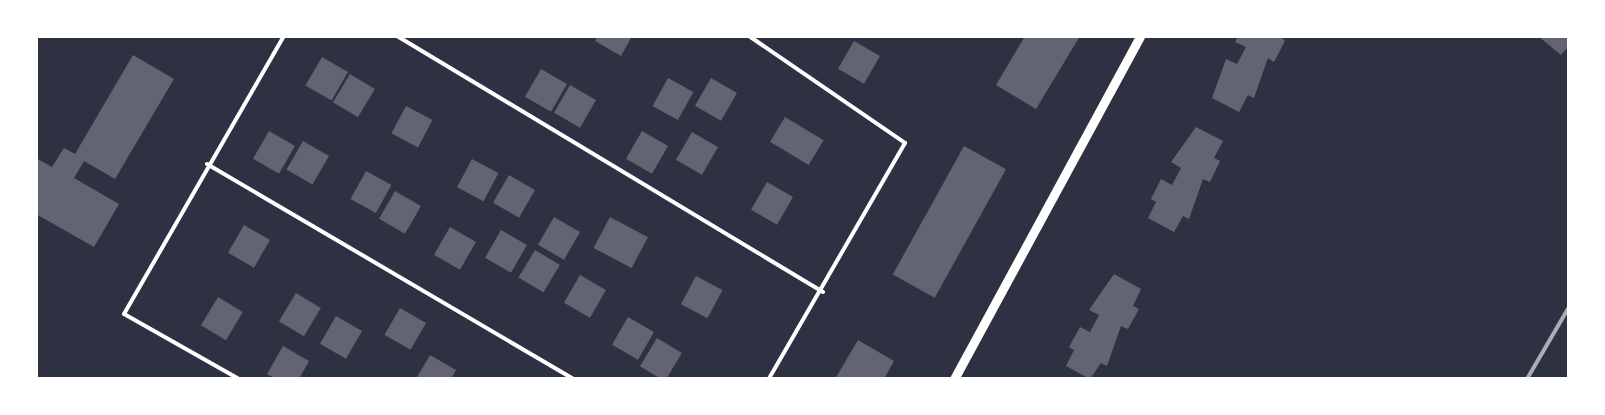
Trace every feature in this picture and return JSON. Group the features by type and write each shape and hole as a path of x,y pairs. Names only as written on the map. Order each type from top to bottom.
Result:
{"street":[{"path":"954,379 1140,36"}],"lane":[{"path":"239,379 124,314 207,164 284,36"},
{"path":"397,36 823,292"},
{"path":"749,36 905,144 823,292 769,379"},
{"path":"207,164 573,379"}],"building":[{"path":"598,36 632,36 621,56 595,41"},
{"path":"1025,36 1080,36 1036,109 996,85"},
{"path":"1238,36 1280,36 1285,41 1274,62 1268,58 1254,98 1248,95 1239,112 1212,98 1226,59 1237,64 1246,47 1235,42"},
{"path":"1538,36 1569,36 1569,46 1561,55"},
{"path":"854,41 880,56 864,84 838,69"},
{"path":"133,55 174,79 115,179 84,161 74,178 119,204 94,247 36,214 36,158 52,167 64,148 75,154"},
{"path":"322,57 348,72 331,101 306,86"},
{"path":"541,69 567,84 551,112 525,97"},
{"path":"350,74 375,89 358,117 333,102"},
{"path":"668,78 693,92 678,120 652,106"},
{"path":"711,78 737,93 721,121 695,106"},
{"path":"570,85 596,100 580,128 554,113"},
{"path":"406,106 432,120 418,147 391,133"},
{"path":"785,117 824,140 809,165 770,142"},
{"path":"1196,127 1223,141 1214,158 1220,161 1210,182 1203,179 1189,219 1183,216 1174,232 1148,218 1156,202 1151,199 1161,179 1172,185 1181,168 1171,162"},
{"path":"269,131 295,146 279,174 253,159"},
{"path":"642,131 668,146 652,174 626,159"},
{"path":"692,132 718,147 702,175 676,160"},
{"path":"303,141 329,156 312,185 286,170"},
{"path":"964,146 1006,169 935,298 893,275"},
{"path":"472,159 498,173 483,201 457,187"},
{"path":"366,171 391,185 376,213 350,199"},
{"path":"509,175 535,190 519,218 493,203"},
{"path":"767,182 793,197 777,225 751,210"},
{"path":"395,191 421,206 405,234 379,219"},
{"path":"554,217 580,232 564,260 538,245"},
{"path":"610,217 648,237 632,268 594,248"},
{"path":"244,225 270,240 254,268 228,253"},
{"path":"450,227 476,242 460,270 434,255"},
{"path":"501,230 527,245 511,273 485,258"},
{"path":"535,250 560,265 543,292 519,277"},
{"path":"1114,274 1141,289 1133,306 1139,309 1128,329 1121,326 1107,366 1101,363 1090,379 1066,366 1074,350 1069,347 1080,327 1090,332 1099,315 1089,310"},
{"path":"580,275 606,290 590,318 564,303"},
{"path":"696,276 722,290 707,318 681,304"},
{"path":"296,293 321,308 304,336 279,321"},
{"path":"218,297 243,312 226,340 201,325"},
{"path":"400,308 426,323 410,350 384,335"},
{"path":"336,316 362,331 346,359 320,344"},
{"path":"628,317 654,332 638,360 612,345"},
{"path":"657,338 682,353 666,379 661,379 640,366"},
{"path":"858,340 894,361 884,379 835,379"},
{"path":"283,346 309,361 299,379 276,379 267,374"},
{"path":"430,355 456,370 451,379 416,379"}],"railway":[{"path":"1527,379 1569,307"}]}
